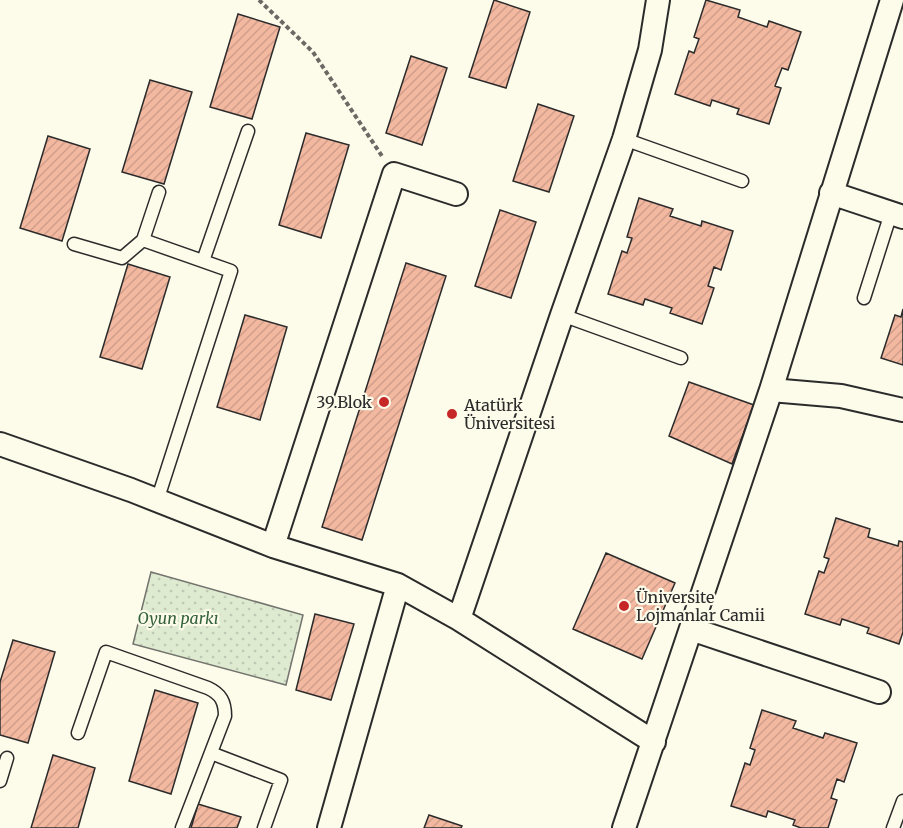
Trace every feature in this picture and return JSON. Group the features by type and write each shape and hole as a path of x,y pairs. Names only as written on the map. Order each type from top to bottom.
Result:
{"street":[{"path":"459,619 624,139 650,50 658,0"},
{"path":"631,826 654,742 771,390 831,193 895,5"},
{"path":"273,546 394,174 456,194"},
{"path":"831,193 897,215"},
{"path":"771,390 841,396 903,410"},
{"path":"0,444 273,546 399,585 459,619 654,742"},
{"path":"329,828 399,585"},
{"path":"691,629 879,692"}],"lane":[{"path":"203,261 248,131"},
{"path":"624,139 742,181"},
{"path":"74,244 122,258 143,240 159,192"},
{"path":"864,298 897,215"},
{"path":"143,240 231,271 157,501"},
{"path":"562,315 681,358"},
{"path":"78,734 106,652 208,688 220,695 225,708 225,716 182,828"},
{"path":"211,753 281,780 264,828"},
{"path":"0,781 7,758"},
{"path":"893,828 903,801"}],"path":[{"path":"259,0 313,52 394,174"}],"green space":[{"name":"Oyun parkı","path":"151,572 303,615 286,685 133,644"}],"building":[{"path":"494,0 530,12 506,88 469,77"},
{"path":"706,0 740,10 738,17 767,27 769,21 801,32 788,70 782,68 775,86 781,88 769,124 737,114 739,109 712,100 710,106 675,94 689,51 694,53 699,39 694,37"},
{"path":"238,14 280,27 252,119 210,107"},
{"path":"411,56 447,68 422,145 386,133"},
{"path":"150,80 192,92 164,184 122,172"},
{"path":"538,104 574,116 549,192 513,181"},
{"path":"306,133 349,145 321,238 279,225"},
{"path":"48,136 90,149 62,241 20,228"},
{"path":"639,198 673,209 670,216 701,226 702,221 733,231 721,270 714,267 708,286 714,288 702,324 670,313 672,308 645,299 643,305 608,294 622,251 627,253 632,238 627,237"},
{"path":"500,210 536,222 511,298 475,286"},
{"name":"39.Blok","path":"406,263 446,276 362,540 322,527"},
{"path":"128,264 170,277 142,369 100,357"},
{"path":"903,309 903,365 881,358 895,315 901,317"},
{"path":"245,315 287,327 260,420 217,407"},
{"path":"689,382 754,405 732,464 669,436"},
{"path":"836,518 870,529 868,537 898,546 899,541 903,542 903,632 899,644 867,633 869,628 842,619 840,625 805,614 819,571 824,573 829,559 824,557"},
{"name":"Üniversite Lojmanlar Camii","path":"606,553 675,583 642,659 573,629"},
{"path":"315,614 354,624 331,700 296,690"},
{"path":"13,640 55,652 28,743 0,735 0,682"},
{"path":"155,690 198,703 171,794 129,781"},
{"path":"762,710 796,721 793,728 823,738 825,733 857,743 844,782 837,779 831,798 837,800 828,828 801,828 793,825 795,820 768,811 766,817 731,806 745,763 750,765 755,750 750,748"},
{"path":"53,755 95,768 78,828 31,828"},
{"path":"198,804 241,817 237,828 191,828"},
{"path":"429,815 462,826 461,828 424,828"}],"place":[{"name":"39.Blok","path":"384,402"},
{"name":"Atatürk Üniversitesi","path":"452,414"},
{"name":"Üniversite Lojmanlar Camii","path":"624,606"}]}
